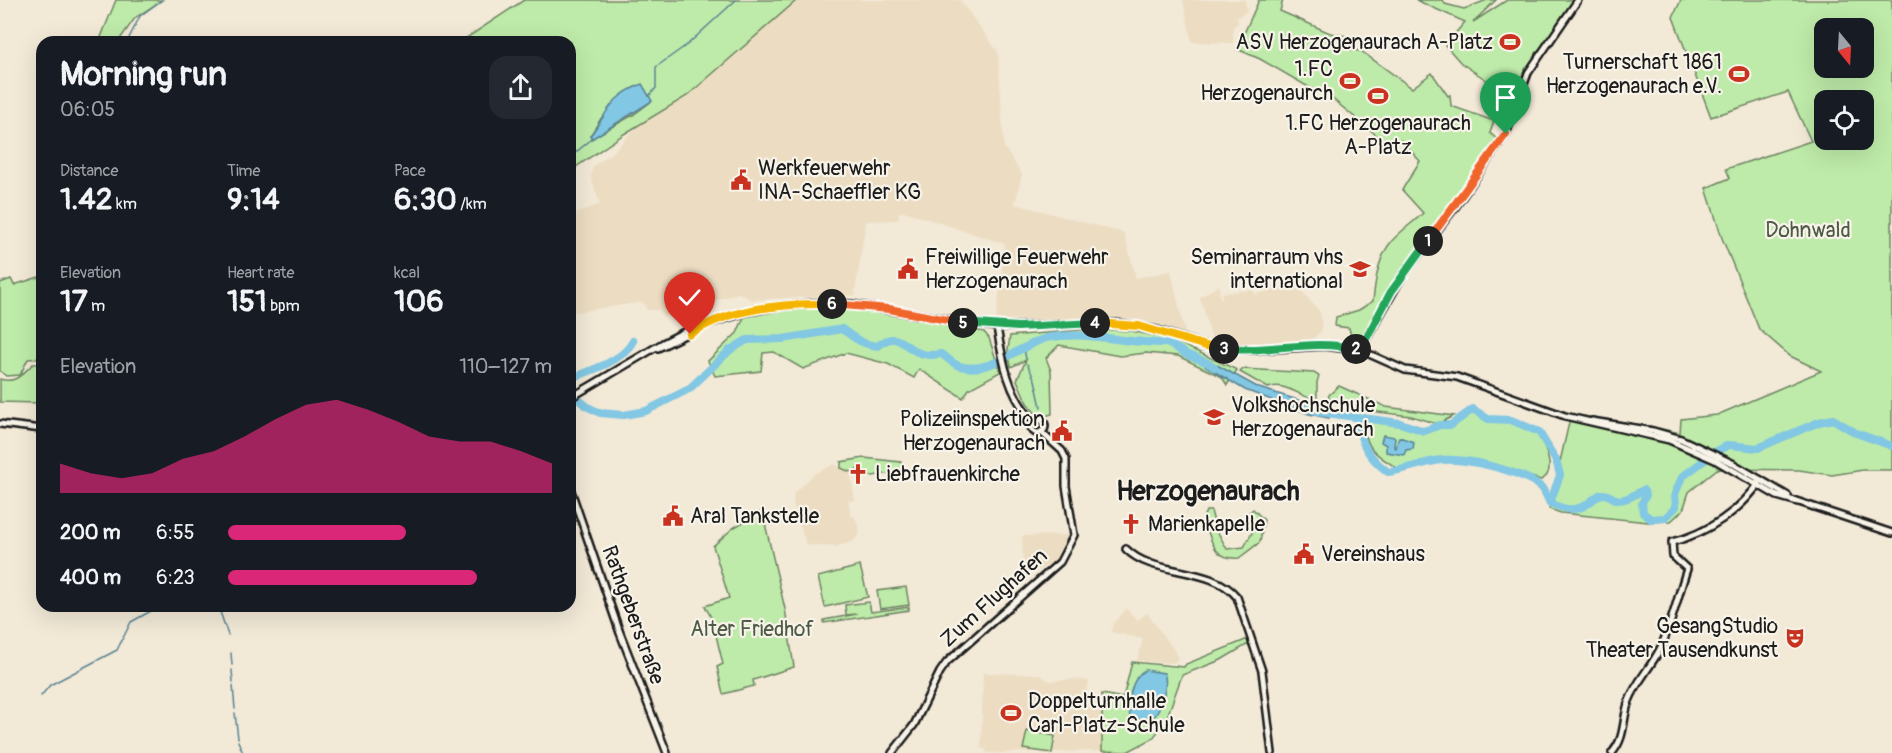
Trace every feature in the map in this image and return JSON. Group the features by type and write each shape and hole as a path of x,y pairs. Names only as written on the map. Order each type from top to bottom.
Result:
{"street":[{"path":"1360,350 1397,284 1478,176 1506,134 1528,73 1578,0"},
{"path":"576,395 674,337 699,327 746,312 813,303 853,304 997,327 1117,323 1164,332 1206,346 1241,350 1323,346 1360,350 1392,365 1419,374 1458,377 1581,421 1658,437 1730,465"},
{"path":"997,327 1007,372 1017,400 1034,421"},
{"path":"1039,419 1044,422 1044,429 1041,432 1032,429 1034,421 1039,419"},
{"path":"1581,421 1653,431 1699,446 1760,483 1798,502 1892,533"},
{"path":"0,424 36,428"},
{"name":"Zum Flughafen","path":"892,753 914,725 944,666 1060,562 1068,551 1074,535 1066,486 1065,455 1041,432"},
{"path":"1612,753 1622,739 1628,704 1633,692 1653,662 1665,637 1687,569 1673,556 1671,542 1692,535 1726,516 1746,500 1760,483"},
{"name":"Rathgeberstraße","path":"576,505 620,633 667,753"},
{"path":"1126,549 1138,558 1199,575 1233,591 1260,663 1267,696 1272,753"}],"shaded area":[{"path":"797,0 960,0 998,52 1004,147 1022,174 1015,204 1124,233 1136,278 1171,271 1186,337 1152,324 1125,321 996,320 1005,244 906,212 899,212 898,220 866,221 855,292 857,295 752,300 739,293 663,317 660,310 647,310 643,302 576,312 576,214 600,204 591,178 593,166 613,152 634,129 687,96"},
{"path":"1183,0 1245,0 1247,11 1237,17 1238,23 1233,27 1233,43 1192,42"},
{"path":"1219,285 1222,299 1222,293 1253,290 1255,294 1296,285 1320,312 1322,330 1311,341 1258,345 1257,342 1234,346 1234,342 1212,340 1200,297"},
{"path":"834,464 850,472 855,500 848,501 851,515 855,517 860,532 854,541 835,547 806,545 793,502 794,493 814,474"},
{"path":"1071,535 1060,556 1053,563 1029,574 1023,570 1022,536"},
{"path":"1126,609 1138,620 1147,613 1179,657 1174,663 1137,661 1143,639 1111,632 1113,624"},
{"path":"983,673 1038,674 1050,681 1075,679 1089,681 1085,695 1102,704 1102,751 987,753 981,748"}],"green space":[{"path":"116,0 162,0 135,18 122,36 101,36"},
{"path":"524,0 797,0 687,96 624,134 576,167 576,36 470,36","holes":["652,101 633,115 592,138 590,136 602,117"]},
{"path":"1259,0 1283,0 1280,11 1330,33 1353,37 1351,50 1361,51 1412,88 1432,73 1448,96 1450,95 1451,106 1494,121 1490,133 1498,140 1400,273 1360,339 1351,336 1349,328 1335,326 1336,317 1359,310 1373,301 1383,255 1398,234 1423,213 1402,190 1420,161 1401,140 1391,147 1324,92 1317,92 1260,59 1237,49"},
{"path":"1416,0 1443,0 1445,4 1464,9 1487,0 1496,0 1473,22 1507,0 1575,0 1542,47 1515,99 1461,63 1445,45 1465,22"},
{"name":"Dohnwald","path":"1681,0 1892,0 1892,470 1863,470 1832,475 1799,470 1717,469 1689,492 1683,510 1671,521 1648,522 1561,513 1549,509 1571,414 1680,433 1681,419 1717,415 1821,371 1790,356 1759,329 1722,238 1706,188 1730,178 1726,169 1811,141 1788,92 1711,117 1673,17"},
{"path":"36,278 36,358 28,359 20,375 6,376 0,371 0,283 11,279 14,285"},
{"path":"798,307 847,307 883,311 984,332 989,338 1000,372 969,389 963,398 919,369 914,378 888,364 846,353 803,369 774,352 763,353 761,371 715,376 708,361 737,333 745,315"},
{"path":"1092,329 1131,331 1170,339 1237,370 1227,385 1222,377 1178,356 1146,353 1120,356 1059,345 1046,358 1051,371 1052,414 1037,415 1027,403 1017,380 1026,360 1011,367 1008,350 1010,336"},
{"path":"36,364 36,403 0,402 0,379 15,379"},
{"path":"1243,369 1314,373 1319,376 1317,400 1287,388 1274,386 1268,388 1240,372"},
{"path":"1339,386 1386,407 1454,416 1437,424 1411,416 1353,409 1328,398"},
{"path":"1473,409 1488,419 1511,420 1539,432 1549,465 1546,477 1541,480 1528,476 1524,479 1484,464 1452,459 1401,471 1379,456 1367,439 1365,419 1400,423 1424,431 1440,425 1451,425"},
{"path":"864,458 901,462 903,471 867,477 862,468 850,472 841,468 841,462"},
{"path":"1253,509 1264,520 1260,542 1239,558 1223,556 1211,541 1203,518 1206,511 1211,511 1216,529 1227,549 1244,547 1253,531 1245,516"},
{"name":"Alter Friedhof","path":"760,512 762,520 764,519 785,609 794,667 753,680 754,686 723,694 717,667 723,664 712,619 705,606 729,598 713,546 733,528"},
{"path":"860,566 868,597 825,607 818,577"},
{"path":"906,587 909,605 880,609 877,591"},
{"path":"869,602 871,612 909,607 909,610 824,623 824,620 857,614 846,615 845,605"},
{"path":"1248,639 1250,643 1221,660 1182,675 1165,723 1152,739 1127,752 1102,751 1102,694 1123,698 1132,662 1184,667 1186,664"},
{"path":"1027,731 1055,736 1052,753 1023,749"}],"water":[{"path":"642,84 652,101 593,138 590,136 622,94"},
{"path":"1208,360 1259,388 1331,410 1329,418 1309,414 1245,390 1205,366"},
{"path":"1383,435 1395,437 1394,447 1396,448 1399,437 1414,442 1413,449 1406,450 1404,455 1386,452 1386,445 1381,442"},
{"path":"1145,670 1164,673 1165,678 1161,705 1151,720 1134,719 1130,717 1129,711 1133,684 1140,673"}],"waterway":[{"path":"130,36 140,16 162,0"},
{"path":"649,96 656,88 656,67 688,44 736,0"},
{"path":"576,152 593,138"},
{"path":"576,398 600,413 624,415 646,411 689,389 730,350 747,340 783,339 842,329 863,343 878,346 889,339 899,340 920,353 941,354 958,365 972,368 995,363 1040,340 1065,336 1166,343 1214,367"},
{"path":"576,377 614,360 633,341"},
{"path":"1024,349 1026,359"},
{"path":"1027,364 1035,380 1041,407"},
{"path":"1319,412 1400,423 1424,431 1440,425 1451,425 1473,409 1488,419 1511,420 1539,432 1556,460 1560,475 1550,503 1566,509 1575,509 1602,494 1623,499 1643,490 1646,495 1642,503 1643,513 1651,519 1665,518 1676,507 1675,494 1682,477 1718,450 1729,445 1758,448 1819,422 1833,419 1856,433 1892,446"},
{"path":"1357,418 1360,435 1366,449 1388,472 1443,460 1480,463 1532,481 1542,488 1550,503"},
{"path":"41,696 50,685 117,650 131,622 149,612"},
{"path":"220,612 228,635"},
{"path":"231,653 232,665"},
{"path":"232,670 233,682"},
{"path":"233,686 235,709"},
{"path":"235,713 238,738"},
{"path":"238,741 243,753"}],"place":[{"name":"ASV Herzogenaurach A-Platz","path":"1510,42"},
{"name":"Turnerschaft 1861 Herzogenaurach e.V.","path":"1739,74"},
{"name":"1.FC Herzogenaurch","path":"1350,81"},
{"name":"1.FC Herzogenaurach A-Platz","path":"1378,96"},
{"name":"Werkfeuerwehr INA-Schaeffler KG","path":"741,180"},
{"name":"Freiwillige Feuerwehr Herzogenaurach","path":"908,269"},
{"name":"Seminarraum vhs international","path":"1360,269"},
{"name":"Volkshochschule Herzogenaurach","path":"1214,417"},
{"name":"Polizeiinspektion Herzogenaurach","path":"1062,431"},
{"name":"Liebfrauenkirche","path":"858,474"},
{"name":"Aral Tankstelle","path":"673,516"},
{"name":"Marienkapelle","path":"1131,524"},
{"name":"Vereinshaus","path":"1304,554"},
{"name":"GesangStudio Theater Tausendkunst","path":"1795,638"},
{"name":"Doppelturnhalle Carl-Platz-Schule","path":"1011,713"}],"district":[{"name":"Herzogenaurach","path":"1208,491"}],"route":[{"path":"690,334 699,327 747,312 813,303 850,304 889,309 953,322 997,327 1117,323 1172,334 1206,346 1241,350 1323,346 1360,350 1391,292 1421,249 1456,206 1506,134"}]}
